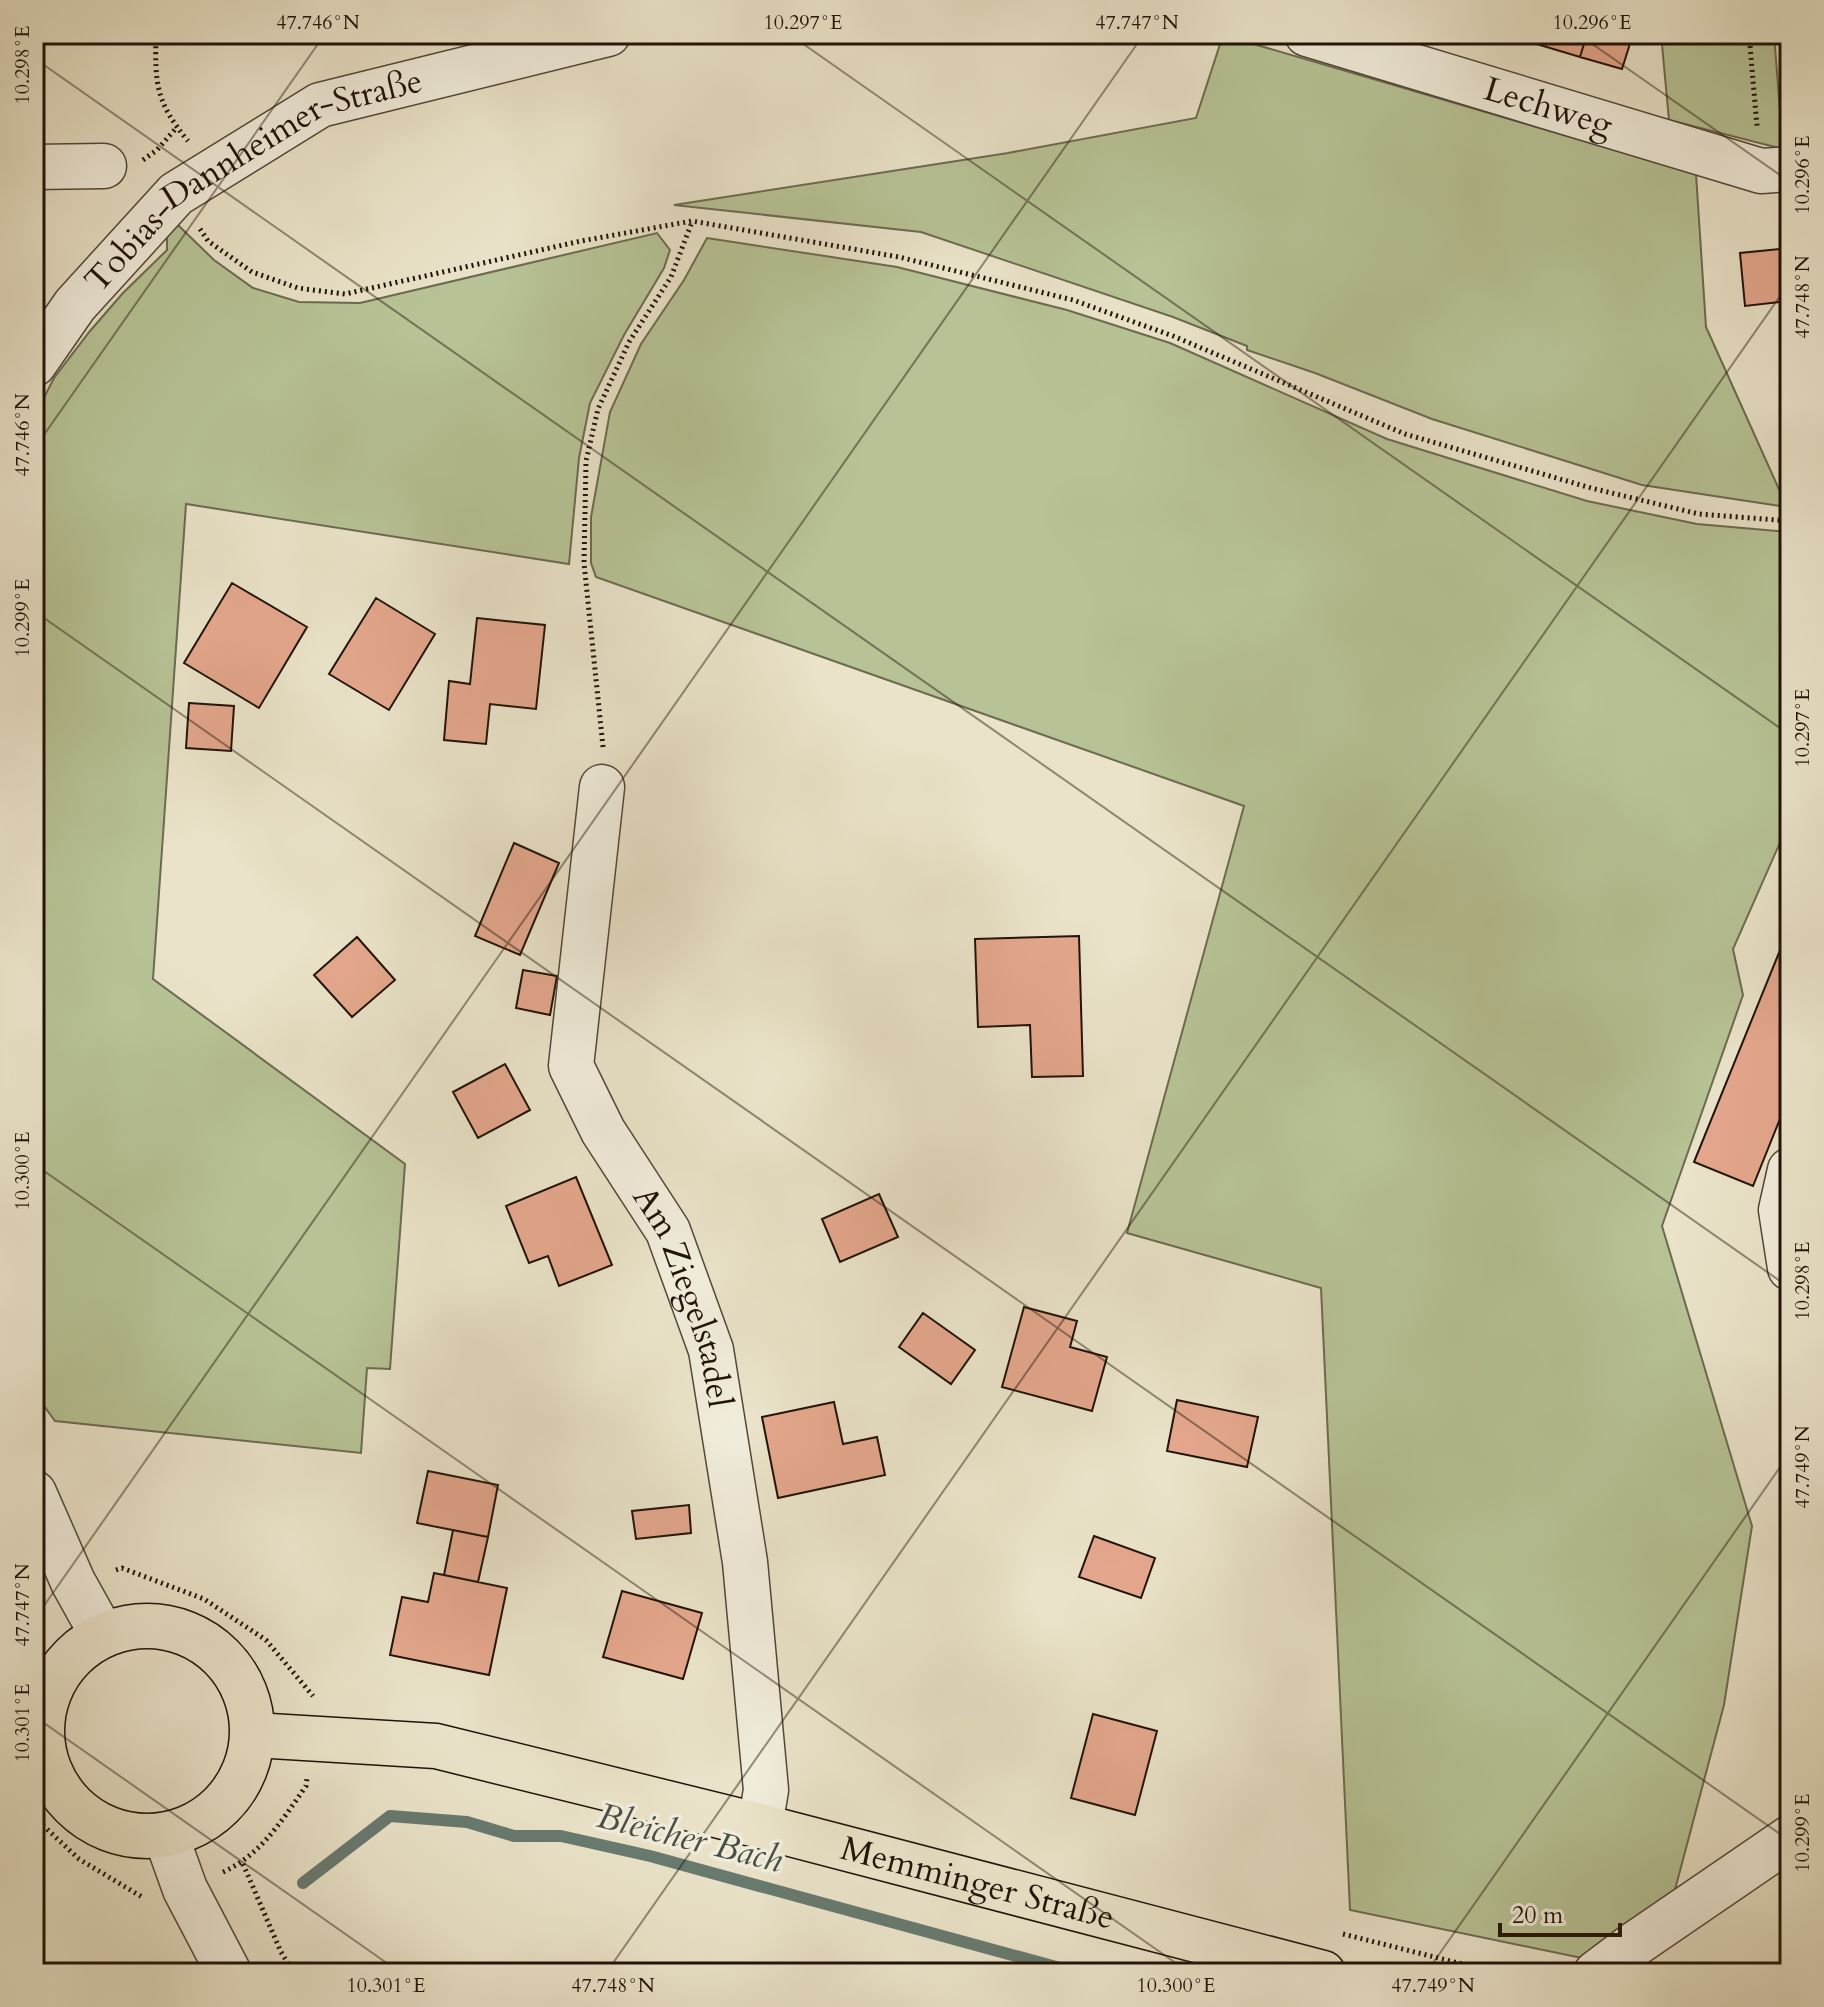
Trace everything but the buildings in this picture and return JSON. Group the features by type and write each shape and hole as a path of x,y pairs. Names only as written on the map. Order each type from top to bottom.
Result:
{"main road":[{"path":"137,1625 173,1627 206,1642 232,1667 249,1699 253,1735 246,1770 227,1800 200,1823 166,1836 129,1836 95,1824 66,1800 48,1769 38,1733 45,1703 57,1675 77,1651 102,1634 137,1625"},
{"name":"Memminger Straße","path":"253,1735 436,1746 760,1826 1323,1973"}],"street":[{"name":"Tobias-Dannheimer-Straße","path":"34,364 75,305 176,194 320,105 608,34"},
{"name":"Lechweg","path":"1307,34 1780,176"},
{"path":"34,167 104,166"},
{"name":"Am Ziegelstadel","path":"602,787 571,1066 603,1131 668,1231 711,1350 745,1562 766,1790 760,1826"},
{"path":"1790,1170 1781,1210 1790,1268"},
{"path":"34,1493 73,1582 102,1634"},
{"path":"166,1836 185,1889 229,1973"},
{"path":"1596,1973 1790,1838"}],"path":[{"path":"156,34 155,77 161,103 191,145"},
{"path":"1749,34 1780,176"},
{"path":"176,194 208,241 252,272 298,288 345,294 581,241 692,221 899,257 1073,300 1173,336 1405,434 1591,488 1699,514 1790,521"},
{"path":"602,787 604,756 584,563 586,461 598,409 629,342 671,277 692,221"},
{"path":"73,1582 122,1568 204,1599 266,1640 311,1695 326,1699"},
{"path":"243,1864 281,1952 294,1973"}],"green space":[{"path":"1661,34 1774,34 1783,149 1669,120"},
{"path":"1223,35 1696,174 1706,327 1787,507 1642,485 1432,419 1247,350 1247,346 1173,317 921,232 674,205 1008,153 1196,118"},
{"path":"178,225 214,260 253,288 299,302 360,303 657,233 670,250 664,268 624,335 590,403 579,458 569,564 186,504 153,979 405,1164 390,1369 367,1368 361,1453 55,1421 34,1392 34,417 54,378 123,293 167,250 167,236"},
{"path":"707,238 897,267 1067,310 1170,343 1387,439 1587,501 1697,524 1790,532 1790,820 1733,949 1743,995 1662,1226 1752,1526 1724,1705 1672,1901 1596,1961 1350,1910 1321,1288 1127,1233 1244,806 596,577 591,563 591,517 610,412 641,344 684,280"}],"waterway":[{"name":"Bleicher Bach","path":"303,1883 390,1816 467,1822 514,1836 561,1836 650,1856 1078,1973"}]}
